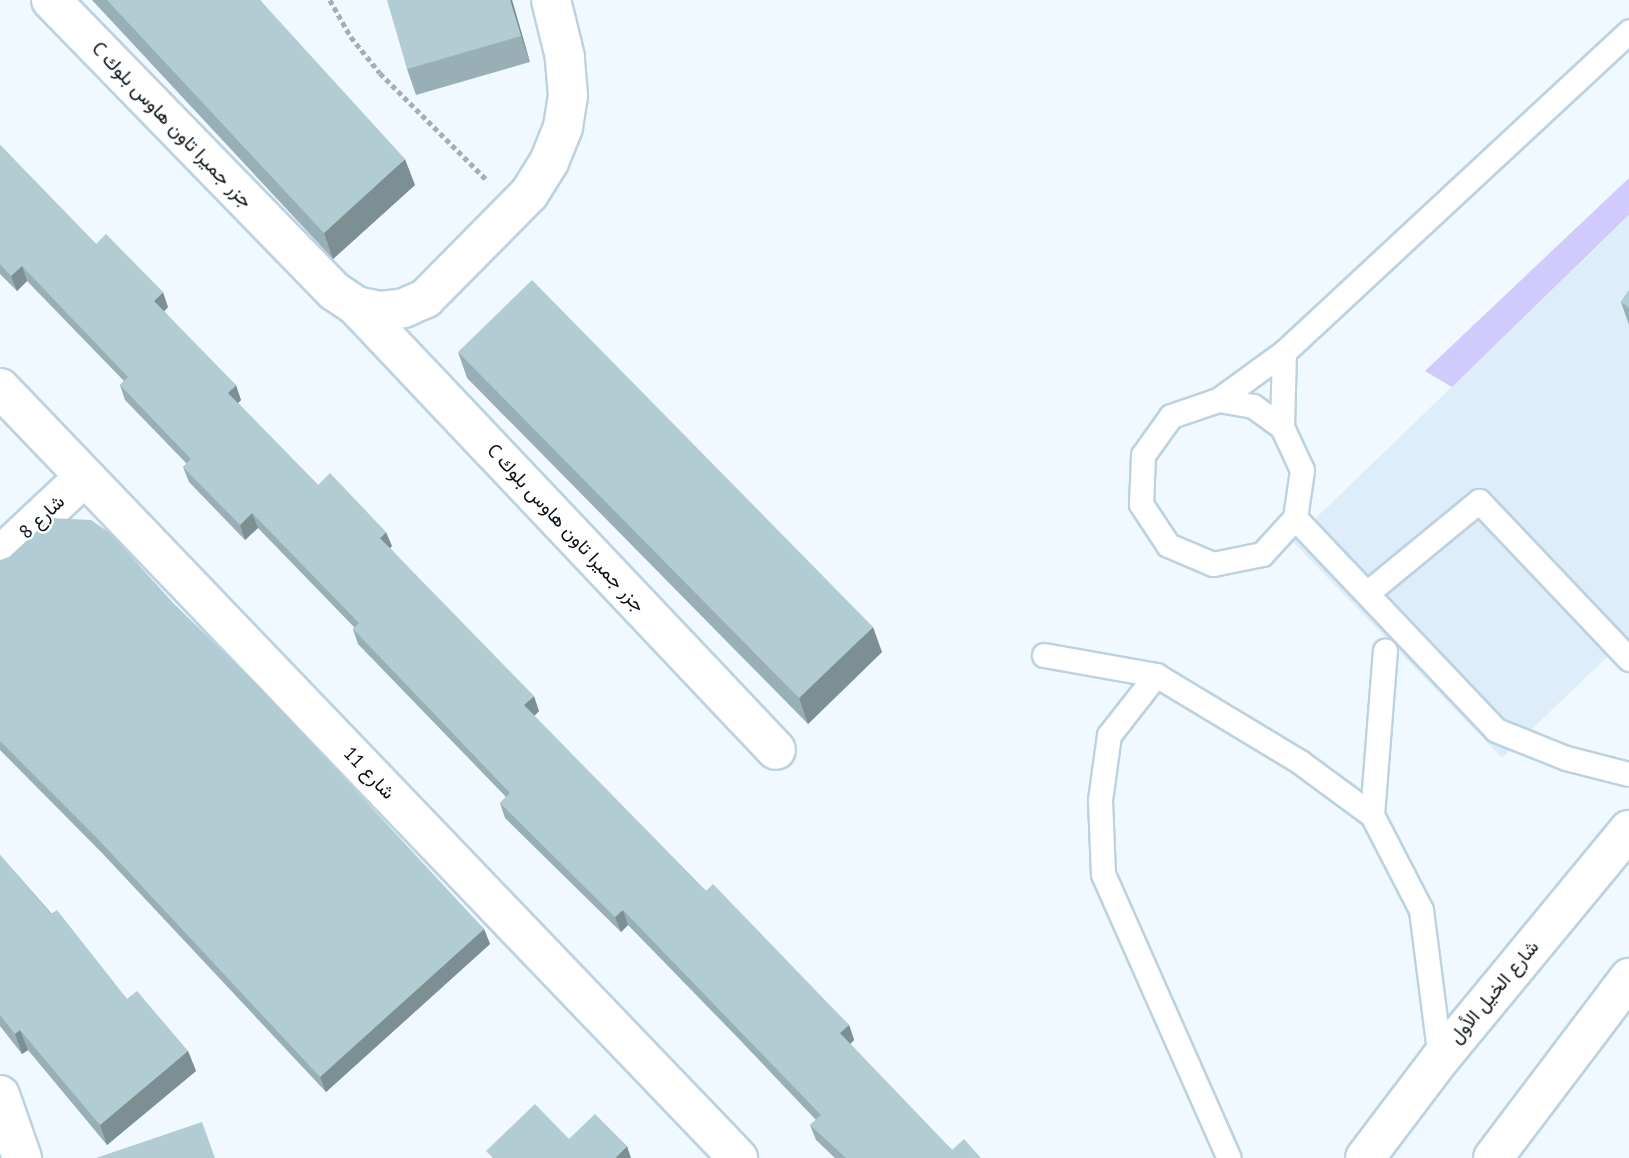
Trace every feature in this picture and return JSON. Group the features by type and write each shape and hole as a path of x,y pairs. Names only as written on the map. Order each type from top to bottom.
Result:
{"street":[{"name":"C جزر جميرا تاون هاوس بلوك","path":"51,0 317,274 356,306 776,750"},
{"path":"356,306 380,311 404,308 426,299 515,209 549,162 563,127 568,95 565,57 551,0"},
{"name":"شارع 11","path":"0,387 738,1158"},
{"name":"شارع 8","path":"0,556 84,477"},
{"name":"شارع الخيل الأول","path":"1365,1158 1440,1059 1629,830"},
{"path":"1493,1158 1629,978"},
{"path":"0,1095 22,1158"}],"lane":[{"path":"1284,352 1282,427 1302,470 1295,518 1262,554 1213,564 1168,545 1141,504 1143,455 1171,416 1218,400 1284,352 1629,31"},
{"path":"1218,400 1253,406 1282,427"},
{"path":"1367,593 1479,501 1629,659"},
{"path":"1295,518 1496,730 1566,758 1629,774"},
{"path":"1373,815 1385,650"},
{"path":"1044,655 1156,675 1300,762 1373,815 1421,910 1440,1059"},
{"path":"1156,675 1109,735 1100,800 1104,874 1229,1158"}],"path":[{"path":"330,0 351,37 380,73 515,209"}],"shaded area":[{"path":"1629,178 1629,215 1452,387 1425,371"},
{"path":"1629,216 1629,636 1502,758 1292,541"}],"building":[{"path":"107,0 260,0 405,159 324,233"},
{"path":"387,0 510,0 521,36 407,69"},
{"path":"0,145 96,244 106,234 163,292 154,301 236,385 228,393 318,485 330,473 386,532 380,538 534,696 524,705 706,891 713,884 849,1025 840,1033 952,1150 964,1139 981,1158 846,1158 810,1125 821,1115 623,910 615,917 500,803 510,793 353,629 359,623 252,513 240,525 183,467 191,459 120,385 128,377 22,266 11,276 0,264"},
{"path":"532,280 873,627 799,698 458,352"},
{"path":"1629,290 1629,308 1621,302"},
{"path":"51,518 91,520 110,533 176,606 261,688 484,929 320,1077 97,838 0,741 0,560 9,557"},
{"path":"0,855 51,914 57,910 127,999 137,991 188,1051 100,1125 20,1030 15,1034 0,1015"},
{"path":"535,1104 569,1139 595,1114 627,1146 615,1158 493,1158 486,1151"},
{"path":"202,1122 215,1158 96,1158"}]}
